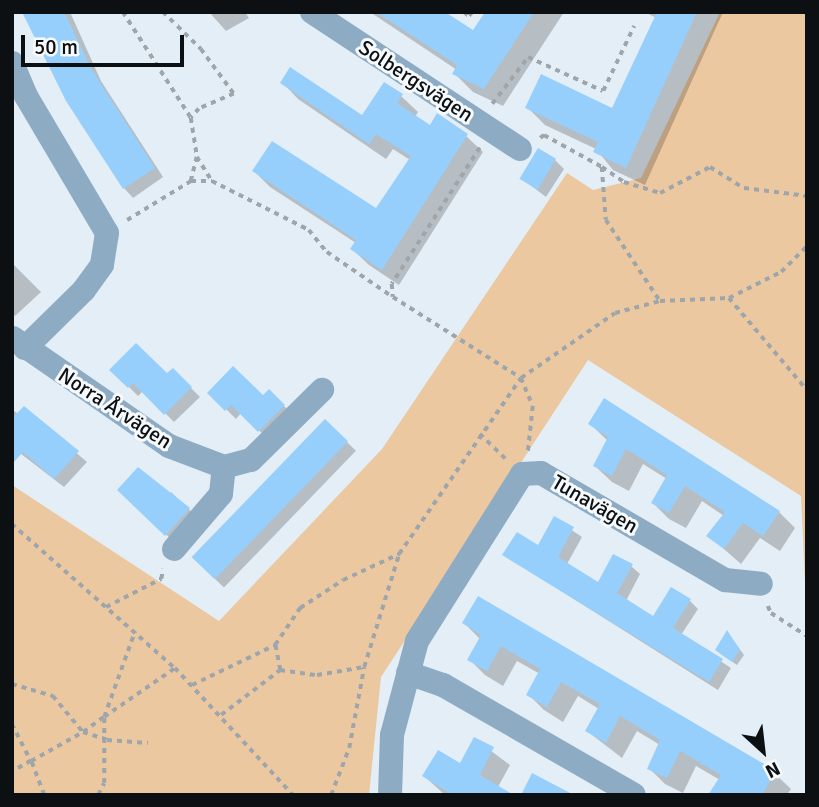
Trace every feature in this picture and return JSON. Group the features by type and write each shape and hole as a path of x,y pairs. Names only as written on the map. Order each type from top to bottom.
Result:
{"street":[{"name":"Solbergsvägen","path":"312,12 520,149"},
{"path":"12,63 26,96 107,233 102,265 85,290 19,343"},
{"name":"Norra Årvägen","path":"19,343 169,446 224,467"},
{"path":"174,549 221,494 224,467 251,460 322,390"},
{"name":"Tunavägen","path":"390,795 392,735 417,641 522,474 541,473 725,580 761,584"},
{"path":"408,673 443,685 634,795"}],"path":[{"path":"123,12 191,118 197,157 191,181"},
{"path":"163,12 201,49 234,94 199,109 191,118"},
{"path":"464,12 472,12"},
{"path":"393,297 391,284 528,57 603,91 634,26"},
{"path":"520,149 544,135 624,182 660,192 710,167 744,188 807,196"},
{"path":"197,157 212,181"},
{"path":"602,167 606,220 660,301"},
{"path":"107,233 191,181 212,181 309,230 327,252 521,378 533,406 533,437 522,474 480,434"},
{"path":"331,795 349,748 364,667 399,554 521,378 615,313 660,301 729,298 781,272 807,246"},
{"path":"729,298 807,390"},
{"path":"12,524 174,668 293,795"},
{"path":"106,607 161,579 166,559 174,549"},
{"path":"191,686 275,645 300,608 344,580 399,554"},
{"path":"761,584 771,613 807,636"},
{"path":"99,795 104,783 107,740 104,717 135,631"},
{"path":"275,645 280,670"},
{"path":"220,716 280,670 317,675 364,667"},
{"path":"12,772 83,732 174,668"},
{"path":"12,684 53,696 83,732 107,740 148,743"},
{"path":"12,724 31,761 44,795"}],"shaded area":[{"path":"720,12 807,12 807,626 801,496 588,360 381,677 369,795 12,795 12,485 219,621 382,449 567,173 593,190 641,178"}],"building":[{"path":"22,12 64,12 92,70 155,168 123,189 66,101"},
{"path":"376,12 445,12 473,30 485,12 534,12 484,89 452,74 457,65"},
{"path":"657,12 697,12 626,168 593,152 598,142 525,108 541,74 612,108"},
{"path":"290,67 362,115 384,82 403,94 397,103 430,125 437,113 468,134 382,270 350,249 356,240 252,171 272,141 376,208 411,156 376,134 369,144 280,83"},
{"path":"538,148 556,159 537,190 519,179"},
{"path":"136,343 167,373 173,368 192,387 164,415 133,383 128,388 109,370"},
{"path":"233,366 263,395 269,389 285,405 258,432 231,405 225,411 207,393"},
{"path":"604,398 780,511 763,536 743,523 724,549 706,536 725,512 685,486 669,513 651,503 667,475 626,449 612,476 593,466 608,437 588,424"},
{"path":"24,406 79,451 54,479 23,452 12,464 12,418"},
{"path":"325,419 348,441 215,579 192,557"},
{"path":"138,467 190,508 165,536 117,490"},
{"path":"554,516 574,527 558,557 598,582 613,554 633,564 617,593 653,616 671,587 691,599 673,628 723,659 709,682 502,555 517,532 538,545"},
{"path":"478,596 776,771 762,795 708,795 721,775 680,751 667,778 647,769 660,740 620,716 606,743 585,731 600,704 561,682 547,707 526,695 540,669 501,646 487,671 467,660 481,635 462,623"},
{"path":"727,630 740,650 732,662 715,650"},
{"path":"474,737 494,747 480,775 514,795 453,795 422,776 438,750 460,763"},
{"path":"532,773 574,795 521,795"}]}
